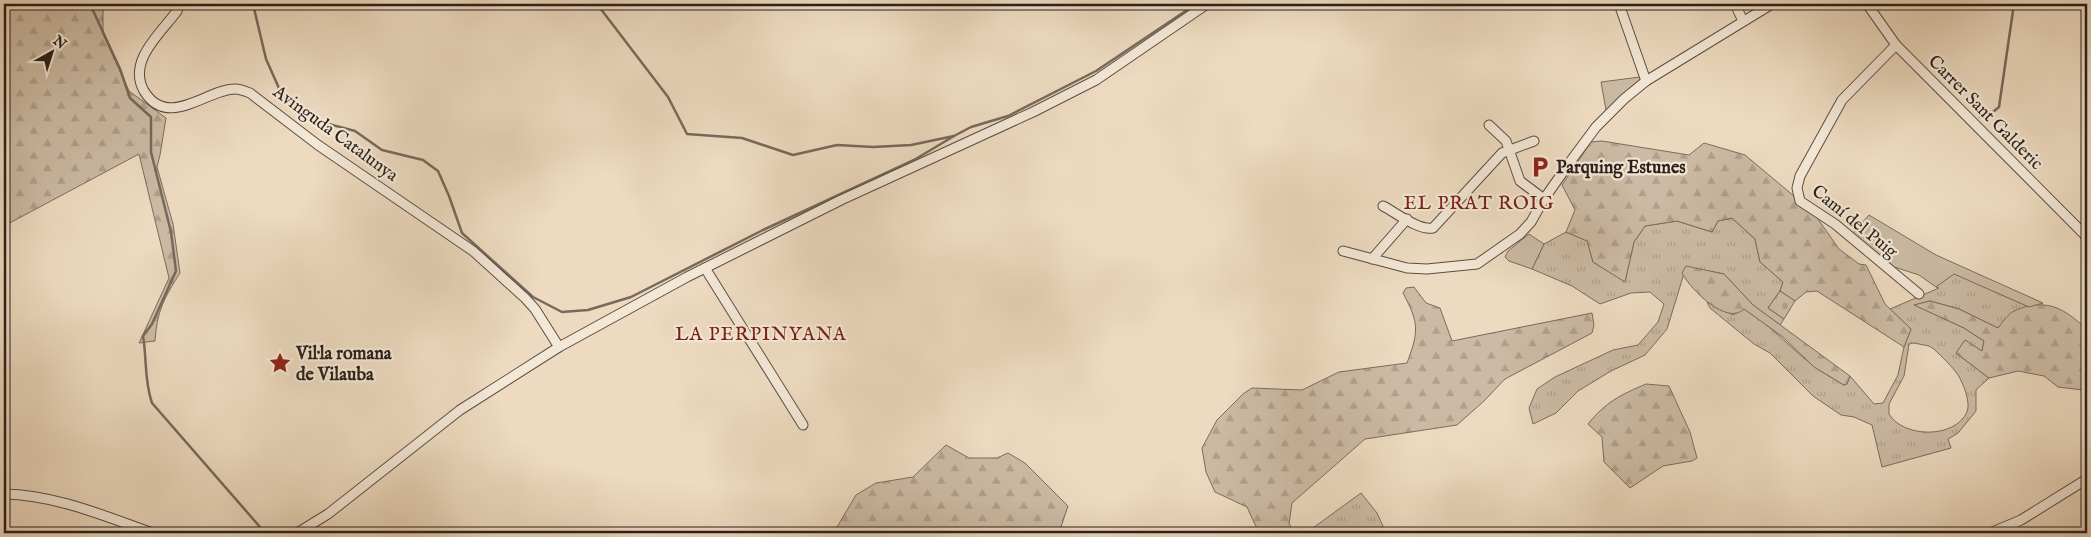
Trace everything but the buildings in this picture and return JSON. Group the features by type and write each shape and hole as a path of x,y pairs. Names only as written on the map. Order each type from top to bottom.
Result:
{"street":[{"name":"Avinguda Catalunya","path":"179,4 177,11 140,62 140,79 144,91 154,101 165,107 172,107 197,103 229,90 242,90 250,93 318,145 473,251 535,309 558,347"},
{"path":"297,533 328,514 460,410 558,347 705,268 855,193 1033,112 1096,80 1207,4"},
{"path":"1619,4 1646,81"},
{"path":"1735,4 1743,21"},
{"path":"1343,251 1407,268 1419,269 1477,264 1520,234 1531,222 1544,199 1596,127 1624,99 1646,81 1772,4"},
{"name":"Carrer Sant Galderic","path":"1868,4 1896,45 2087,237"},
{"name":"Camí del Puig","path":"1896,45 1842,100 1800,176 1797,188 1800,201 1835,224 1919,294"},
{"path":"1489,125 1506,141 1520,181 1544,199"},
{"path":"1383,206 1428,229 1433,228 1502,153 1510,152 1534,141"},
{"path":"1372,259 1407,219"},
{"path":"705,268 803,425"},
{"path":"1990,533 2021,520 2087,479"},
{"path":"4,494 41,497 58,501 153,533"}],"green space":[{"path":"4,4 103,4 103,34 129,91 166,118 157,167 173,224 180,273 162,305 155,341 139,343 169,278 139,154 4,226"},
{"path":"1640,77 1641,80 1606,110 1601,82"},
{"path":"1602,141 1689,155 1704,143 1745,155 1813,212 1839,249 1859,264 1866,265 1885,304 1911,329 1904,347 1817,291 1806,292 1795,301 1780,291 1783,282 1760,262 1755,239 1732,218 1718,221 1712,232 1677,221 1645,226 1634,242 1625,282 1593,262 1587,241 1566,232 1575,210 1562,185 1591,142"},
{"path":"1869,215 1936,255 2043,303 2029,307 1954,274 1936,287 1919,275 1888,265 1852,234"},
{"path":"1732,218 1755,239 1760,262 1783,282 1780,291 1768,308 1784,319 1780,325 1753,305 1724,274 1686,267 1667,329 1645,355 1611,371 1578,391 1556,413 1533,424 1529,408 1537,389 1555,377 1613,350 1638,345 1658,322 1664,304 1650,292 1631,293 1600,304 1572,286 1532,269 1544,244 1566,232 1588,241 1593,262 1625,281 1634,242 1645,226 1677,221 1712,232 1718,221"},
{"path":"1529,234 1544,244 1532,269 1509,261 1505,257 1508,251"},
{"path":"1686,266 1724,274 1753,305 1850,376 1847,384 1844,385 1814,367 1783,337 1744,309 1737,313 1728,313 1710,304 1693,288 1682,273"},
{"path":"1954,273 2029,307 2013,312 1998,328 1959,309 1930,301 1915,305 1964,328 1984,341 1982,351 1956,353 1989,378 1976,390 1976,411 1958,433 1948,439 1951,448 1882,467 1872,425 1854,417 1841,415 1813,396 1770,353 1754,344 1710,308 1707,302 1733,315 1744,309 1754,315 1817,369 1844,385 1847,384 1850,376 1874,404 1883,403 1898,375 1904,347 1911,329 1890,309 1939,288 1936,287","holes":["1909,344 1929,346 1944,358 1958,375 1968,403 1967,412 1961,421 1941,431 1929,432 1905,428 1889,414 1889,404 1904,376"]},
{"path":"1414,287 1426,303 1440,308 1452,341 1592,313 1594,325 1592,333 1505,379 1457,425 1365,439 1292,503 1289,524 1296,533 1259,533 1247,507 1215,492 1206,472 1202,448 1217,420 1243,394 1252,388 1302,390 1339,372 1407,363 1414,343 1416,327 1412,312 1403,293 1406,288"},
{"path":"1780,291 1795,301 1784,319 1768,308"},
{"path":"1930,301 1959,309 1998,328 2012,312 2025,307 2045,305 2062,311 2079,322 2087,330 2087,387 2083,390 2058,387 2044,376 2018,371 1989,378 1956,353 1965,340 1982,351 1984,341 1964,328 1914,305"},
{"path":"1646,384 1669,386 1690,432 1697,458 1692,461 1663,466 1630,488 1604,462 1602,437 1588,424 1614,400"},
{"path":"946,445 969,458 997,458 1008,453 1025,463 1068,506 1059,533 812,533 837,527 856,495 876,483 913,477"},
{"path":"1361,493 1377,513 1386,533 1306,533"}],"waterway":[{"path":"90,4 120,69 130,98 151,117 151,152 171,232 176,271 152,324 143,336 149,394 152,403 260,527 261,533"},
{"path":"253,4 266,59 282,95 306,118 355,131 382,150 423,160 438,171 462,233 533,297 562,312 588,310 631,297 763,230 914,160 954,136"},
{"path":"597,4 668,97 687,134 742,138 793,155 837,145 873,147 911,145 954,136 971,127 1008,116 1096,71 1196,4"},
{"path":"1980,117 1988,116 1999,107 2014,4"}],"place":[{"name":"Parquing Estunes","path":"1540,167"},
{"name":"Vil·la romana de Vilauba","path":"280,363"}],"district":[{"name":"EL PRAT ROIG","path":"1479,202"},
{"name":"LA PERPINYANA","path":"761,333"}]}
